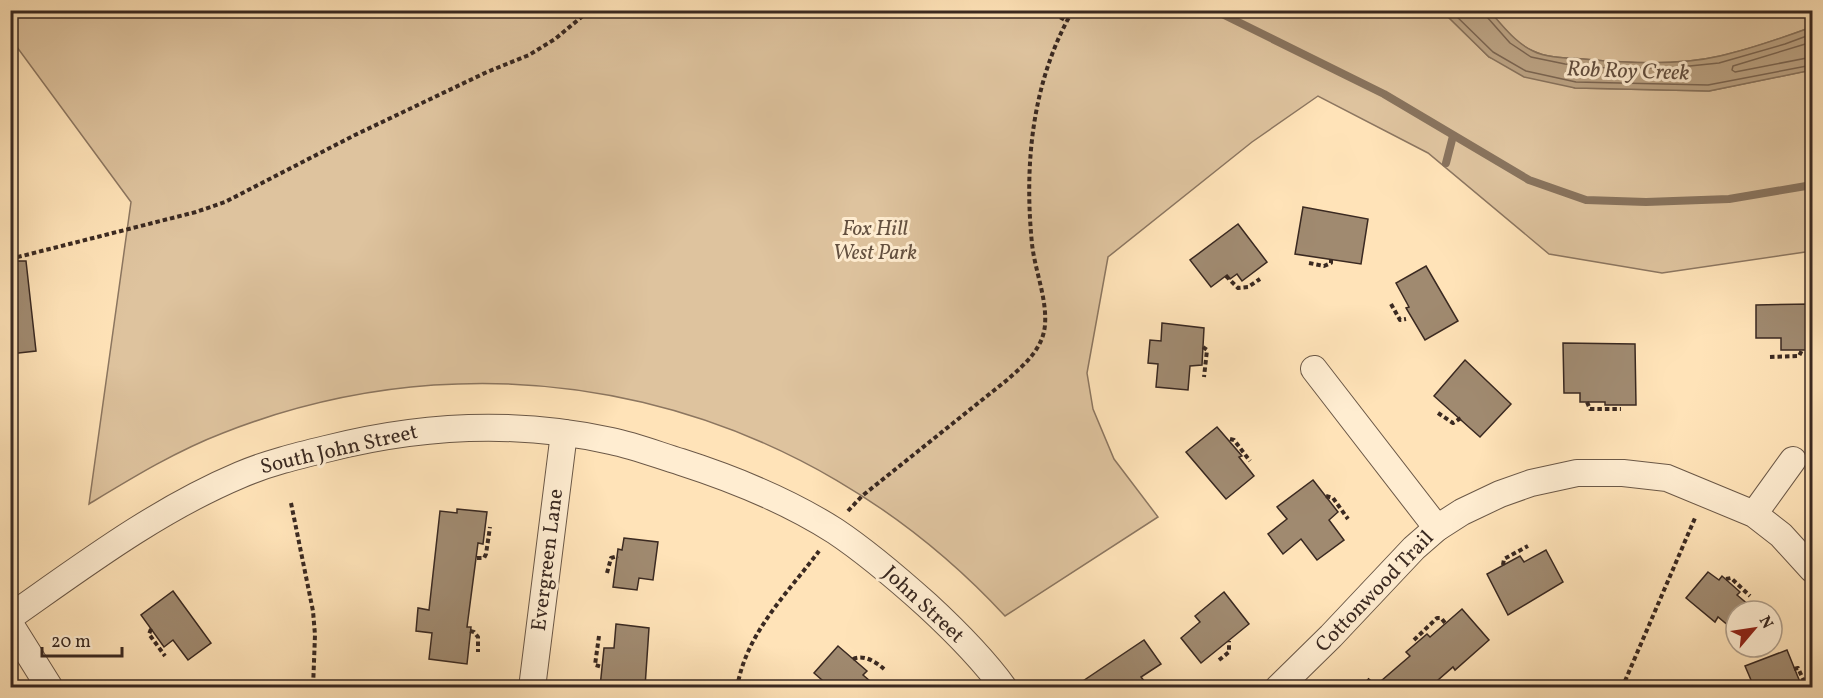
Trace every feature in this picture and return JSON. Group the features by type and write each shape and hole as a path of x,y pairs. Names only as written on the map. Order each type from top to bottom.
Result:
{"street":[{"path":"1314,369 1437,528"},
{"name":"South John Street","path":"10,617 147,523 196,495 241,474 282,460 382,436 426,430 470,427 518,428 612,441 718,474 772,498 834,531"},
{"name":"Evergreen Lane","path":"532,687 564,433"},
{"path":"1754,514 1793,460"},
{"name":"Cottonwood Trail","path":"1278,687 1331,636 1414,548 1437,528 1500,494 1532,483 1578,473 1623,473 1667,478 1754,514 1781,535 1812,569"},
{"name":"John Street","path":"834,531 892,573 943,621 1004,687"},
{"path":"10,624 50,687"}],"path":[{"path":"10,259 196,212 225,202 355,135 487,72 529,55 555,39 590,10"},
{"path":"1047,10 1067,21"},
{"path":"737,687 748,650 764,621 862,496 1021,368 1039,346 1045,326 1031,237 1028,199 1030,147 1037,105 1050,62 1073,10"},
{"path":"1309,263 1324,266 1331,263 1331,259"},
{"path":"1226,276 1238,288 1248,286 1260,279"},
{"path":"1391,304 1400,321 1406,319"},
{"path":"1203,347 1207,350 1204,377"},
{"path":"1770,357 1799,356 1802,350"},
{"path":"1587,402 1590,409 1621,408"},
{"path":"1438,413 1453,423 1461,418"},
{"path":"1230,440 1234,440 1250,461"},
{"path":"1326,496 1333,498 1348,519"},
{"path":"291,503 315,627 313,687"},
{"path":"1622,687 1699,509"},
{"path":"477,558 484,558 486,554 490,527"},
{"path":"1503,566 1504,560 1528,546"},
{"path":"607,573 610,558 618,556"},
{"path":"1726,579 1731,578 1750,596"},
{"path":"1414,640 1437,618 1441,618 1446,624"},
{"path":"151,629 149,634 165,656"},
{"path":"470,631 474,632 478,638 478,652"},
{"path":"599,636 595,665 602,667"},
{"path":"1219,660 1228,652 1228,641"},
{"path":"853,659 860,657 871,660 884,669"},
{"path":"1794,669 1798,668 1801,672 1807,687"},
{"path":"1362,687 1370,679"}],"green space":[{"name":"Fox Hill West Park","path":"10,11 1442,11 1489,57 1575,88 1709,91 1812,70 1812,251 1662,273 1549,254 1428,153 1318,96 1252,142 1108,257 1087,373 1093,409 1114,459 1158,517 1005,616 925,541 837,481 742,434 642,402 539,386 434,385 328,401 206,440 154,466 89,504 131,202 11,39"},
{"path":"1489,11 1812,11 1812,27 1755,47 1704,59 1652,63 1617,62 1544,55 1526,48 1514,39"}],"water":[{"name":"Rob Roy Creek","path":"1442,11 1489,11 1520,43 1544,55 1634,62 1687,61 1720,56 1755,47 1812,27 1812,70 1709,91 1575,88 1524,77 1489,57"}],"building":[{"path":"1303,207 1368,219 1361,264 1295,254"},
{"path":"1238,224 1267,262 1242,281 1237,274 1230,279 1227,275 1211,287 1190,260"},
{"path":"10,261 26,261 36,351 10,354"},
{"path":"1426,266 1458,321 1425,340 1406,308 1409,307 1396,283"},
{"path":"1812,304 1812,350 1781,350 1781,338 1756,338 1756,305"},
{"path":"1162,323 1204,328 1202,365 1190,366 1188,390 1156,387 1158,364 1148,363 1150,340 1161,341"},
{"path":"1563,343 1635,344 1636,405 1580,402 1580,393 1564,393"},
{"path":"1465,360 1511,404 1480,437 1434,396"},
{"path":"1217,427 1242,456 1239,457 1254,476 1226,499 1186,452"},
{"path":"1313,480 1338,512 1329,520 1344,540 1317,560 1301,539 1283,554 1268,534 1287,519 1277,507"},
{"path":"457,509 487,512 483,544 478,543 467,627 471,627 467,664 429,659 432,633 416,631 418,608 429,610 440,511 457,513"},
{"path":"624,538 658,542 653,580 639,578 637,590 613,587 618,549 622,550"},
{"path":"1546,550 1563,582 1508,615 1487,574 1520,556 1524,562"},
{"path":"1708,572 1719,580 1722,576 1740,592 1737,595 1742,599 1724,599 1724,622 1718,617 1715,622 1686,598"},
{"path":"173,591 211,643 188,660 173,640 164,647 141,615"},
{"path":"1224,592 1249,624 1201,663 1181,638 1200,622 1195,616"},
{"path":"1462,609 1489,640 1455,670 1453,667 1430,687 1374,687 1410,656 1406,652 1427,634 1430,637"},
{"path":"616,624 649,628 645,687 600,687 604,648 614,648"},
{"path":"1144,640 1161,664 1141,677 1149,687 1074,687"},
{"path":"838,646 867,671 863,675 877,687 830,687 814,673"},
{"path":"1787,650 1802,687 1754,687 1745,666 1763,659 1784,659 1784,651"}],"waterway":[{"path":"1214,10 1384,94 1529,180 1586,200 1646,202 1729,199 1812,185"},
{"path":"1446,163 1453,136"}]}
